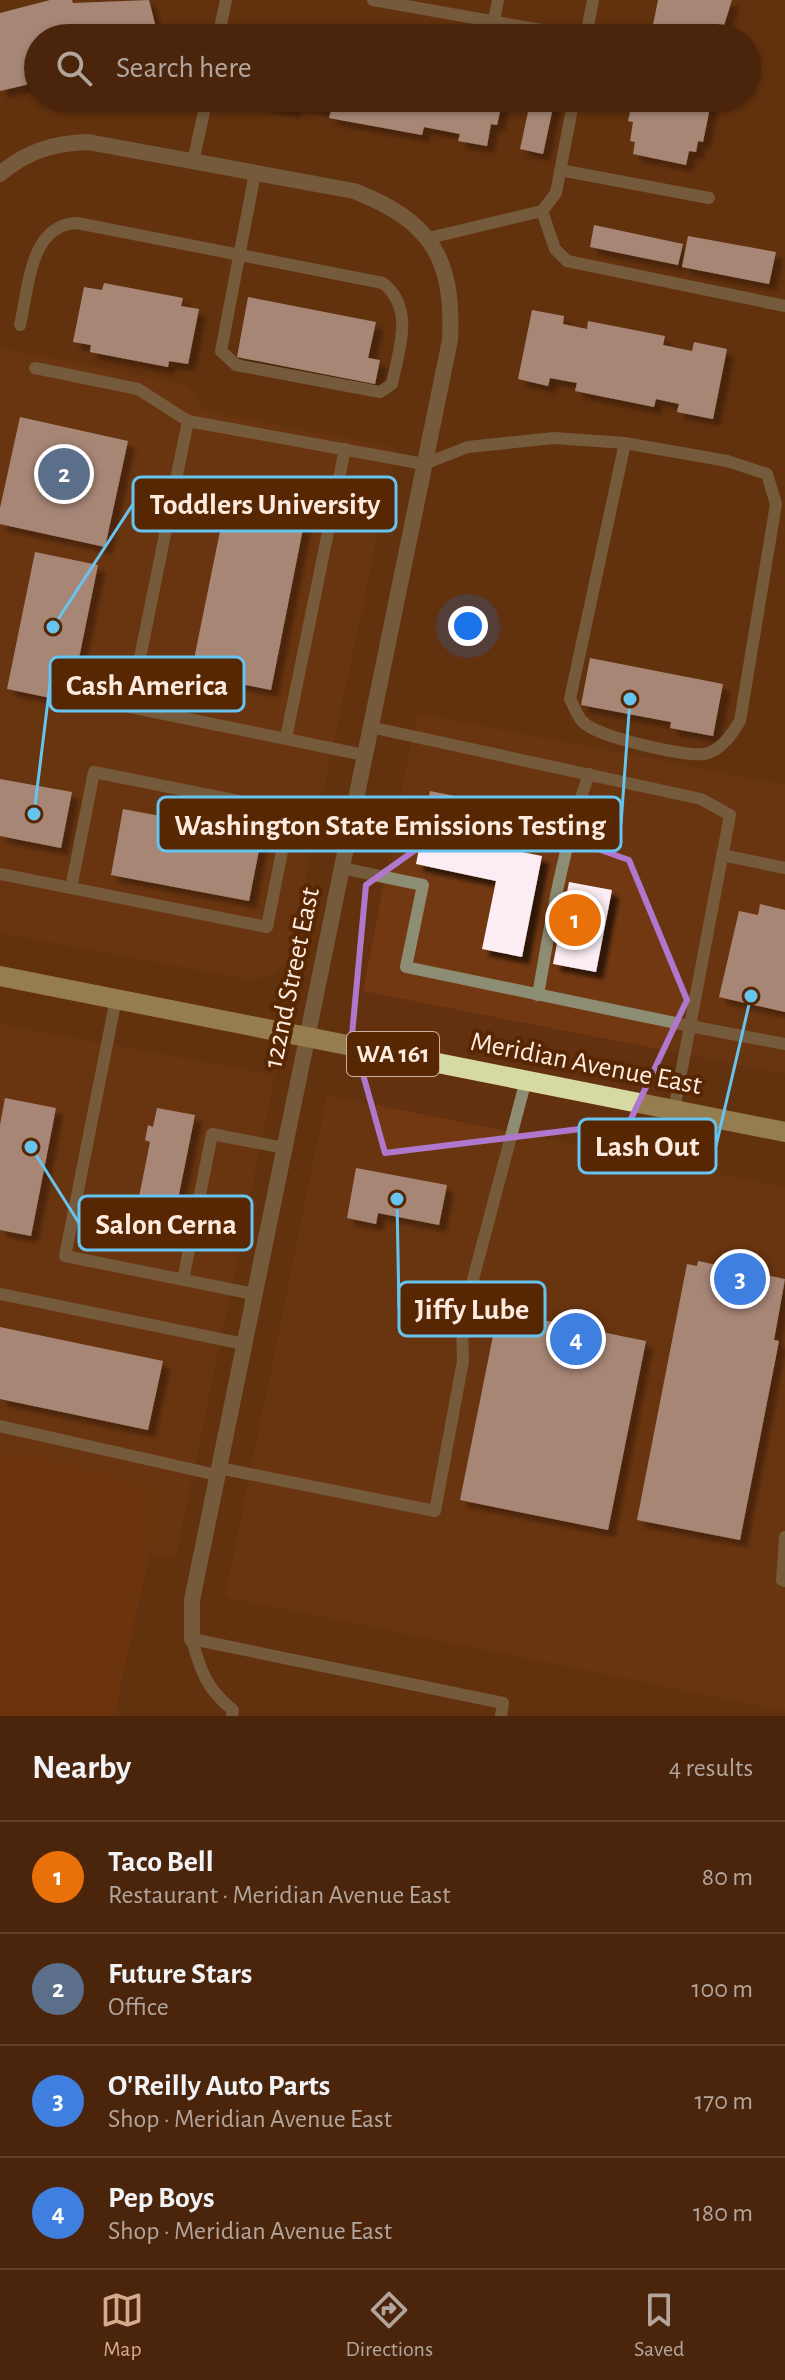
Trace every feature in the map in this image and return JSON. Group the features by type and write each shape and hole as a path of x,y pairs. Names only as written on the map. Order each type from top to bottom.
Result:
{"main road":[{"name":"Meridian Avenue East","path":"0,976 785,1132"}],"street":[{"path":"0,174 29,153 68,143 88,142 354,191 401,212 429,238"},
{"name":"122nd Street East","path":"192,1639 192,1600 450,340 451,316 446,274 429,238"}],"lane":[{"path":"221,24 226,0"},
{"path":"373,0 425,4 511,24"},
{"path":"494,21 498,0"},
{"path":"588,24 593,0"},
{"path":"193,162 204,112"},
{"path":"429,238 542,211 556,193 571,112"},
{"path":"560,170 709,198"},
{"path":"20,325 42,241 51,230 64,224 77,223 239,256 383,283 396,293 404,322 392,384 380,392 236,365 221,351 239,256 255,173"},
{"path":"542,211 555,249 567,261 785,306"},
{"path":"35,368 138,389 188,421 424,464 468,447 554,438 625,443 727,461 767,474 776,504 740,721 727,741 705,754 668,750 607,733 583,723 570,699 625,443"},
{"path":"188,421 130,707 364,755"},
{"path":"286,738 345,449"},
{"path":"370,727 701,799 730,815 674,1110"},
{"path":"71,888 94,772 350,823"},
{"path":"538,995 559,877 572,821 589,774"},
{"path":"0,874 267,927 290,811"},
{"path":"722,855 785,868"},
{"path":"341,868 423,885 406,967 785,1044"},
{"path":"116,999 65,1256 254,1294"},
{"path":"0,1426 435,1511 463,1361 462,1321 526,1080"},
{"path":"183,1280 212,1134 284,1148"},
{"path":"0,1294 244,1344"},
{"path":"785,1537 780,1564 782,1580 785,1581"},
{"path":"232,1716 233,1710 208,1687 201,1674 192,1639 503,1703 501,1716"}],"highlighted area":[{"path":"477,806 629,860 687,1000 629,1123 385,1153 352,1035 366,885"}],"shaded area":[{"path":"0,348 188,385 204,410 396,448 287,964 270,976 251,980 0,933"},
{"path":"417,713 785,785 785,1074 363,991"},
{"path":"0,1024 275,1075 176,1557 0,1539"},
{"path":"327,1095 785,1187 785,1711 225,1597"},
{"path":"13,1452 153,1488 154,1533 114,1716 0,1716 0,1458"}],"building":[{"path":"50,0 72,0 73,3 149,0 155,24 24,24 24,85 0,91 0,13"},
{"path":"658,0 732,0 724,24 653,24"},
{"path":"331,112 500,112 497,125 491,124 487,146 458,141 460,134 424,127 422,135 329,118"},
{"path":"528,112 552,112 543,154 520,149"},
{"path":"630,112 709,112 703,142 698,141 696,152 689,151 686,165 633,154 635,142 630,141 633,122 628,121"},
{"path":"594,225 683,244 678,265 590,247"},
{"path":"688,236 776,252 769,284 682,267"},
{"path":"104,283 183,298 181,306 199,309 188,364 169,361 168,367 90,352 91,345 73,342 84,287 102,290"},
{"path":"248,297 376,322 368,358 380,360 375,384 237,357"},
{"path":"532,310 564,316 563,324 587,329 588,321 665,336 663,345 692,351 694,342 727,349 713,419 677,412 679,404 656,399 654,407 575,391 577,383 550,378 548,386 518,379"},
{"path":"20,417 128,441 105,547 0,524 0,508"},
{"path":"231,477 310,493 271,690 191,674"},
{"path":"35,552 98,565 70,702 7,689"},
{"path":"590,658 723,684 713,736 670,728 671,722 581,705"},
{"path":"0,779 72,792 61,848 0,836"},
{"path":"430,791 515,808 507,849 542,856 522,957 482,949 496,881 416,864"},
{"path":"123,809 262,835 249,901 111,875"},
{"path":"569,882 612,890 596,972 553,964"},
{"path":"760,904 785,910 785,1012 719,997 739,911 758,915"},
{"path":"5,1098 56,1108 31,1236 0,1230 0,1125"},
{"path":"157,1108 195,1115 173,1224 146,1218 148,1209 137,1207 150,1142 145,1140 148,1125 153,1127"},
{"path":"356,1168 447,1185 439,1225 378,1213 376,1224 347,1218"},
{"path":"698,1261 785,1279 774,1340 779,1341 740,1540 637,1520 687,1264 697,1266"},
{"path":"498,1311 646,1341 608,1530 460,1500"},
{"path":"0,1327 163,1361 148,1430 0,1399"}],"place":[{"name":"Future Stars","path":"64,474"},
{"name":"Toddlers University","path":"53,627"},
{"name":"Washington State Emissions Testing","path":"630,699"},
{"name":"Cash America","path":"34,814"},
{"name":"Taco Bell","path":"575,920"},
{"name":"Lash Out","path":"751,996"},
{"name":"Salon Cerna","path":"31,1147"},
{"name":"Jiffy Lube","path":"397,1199"},
{"name":"O'Reilly Auto Parts","path":"740,1279"},
{"name":"Pep Boys","path":"576,1339"}]}
